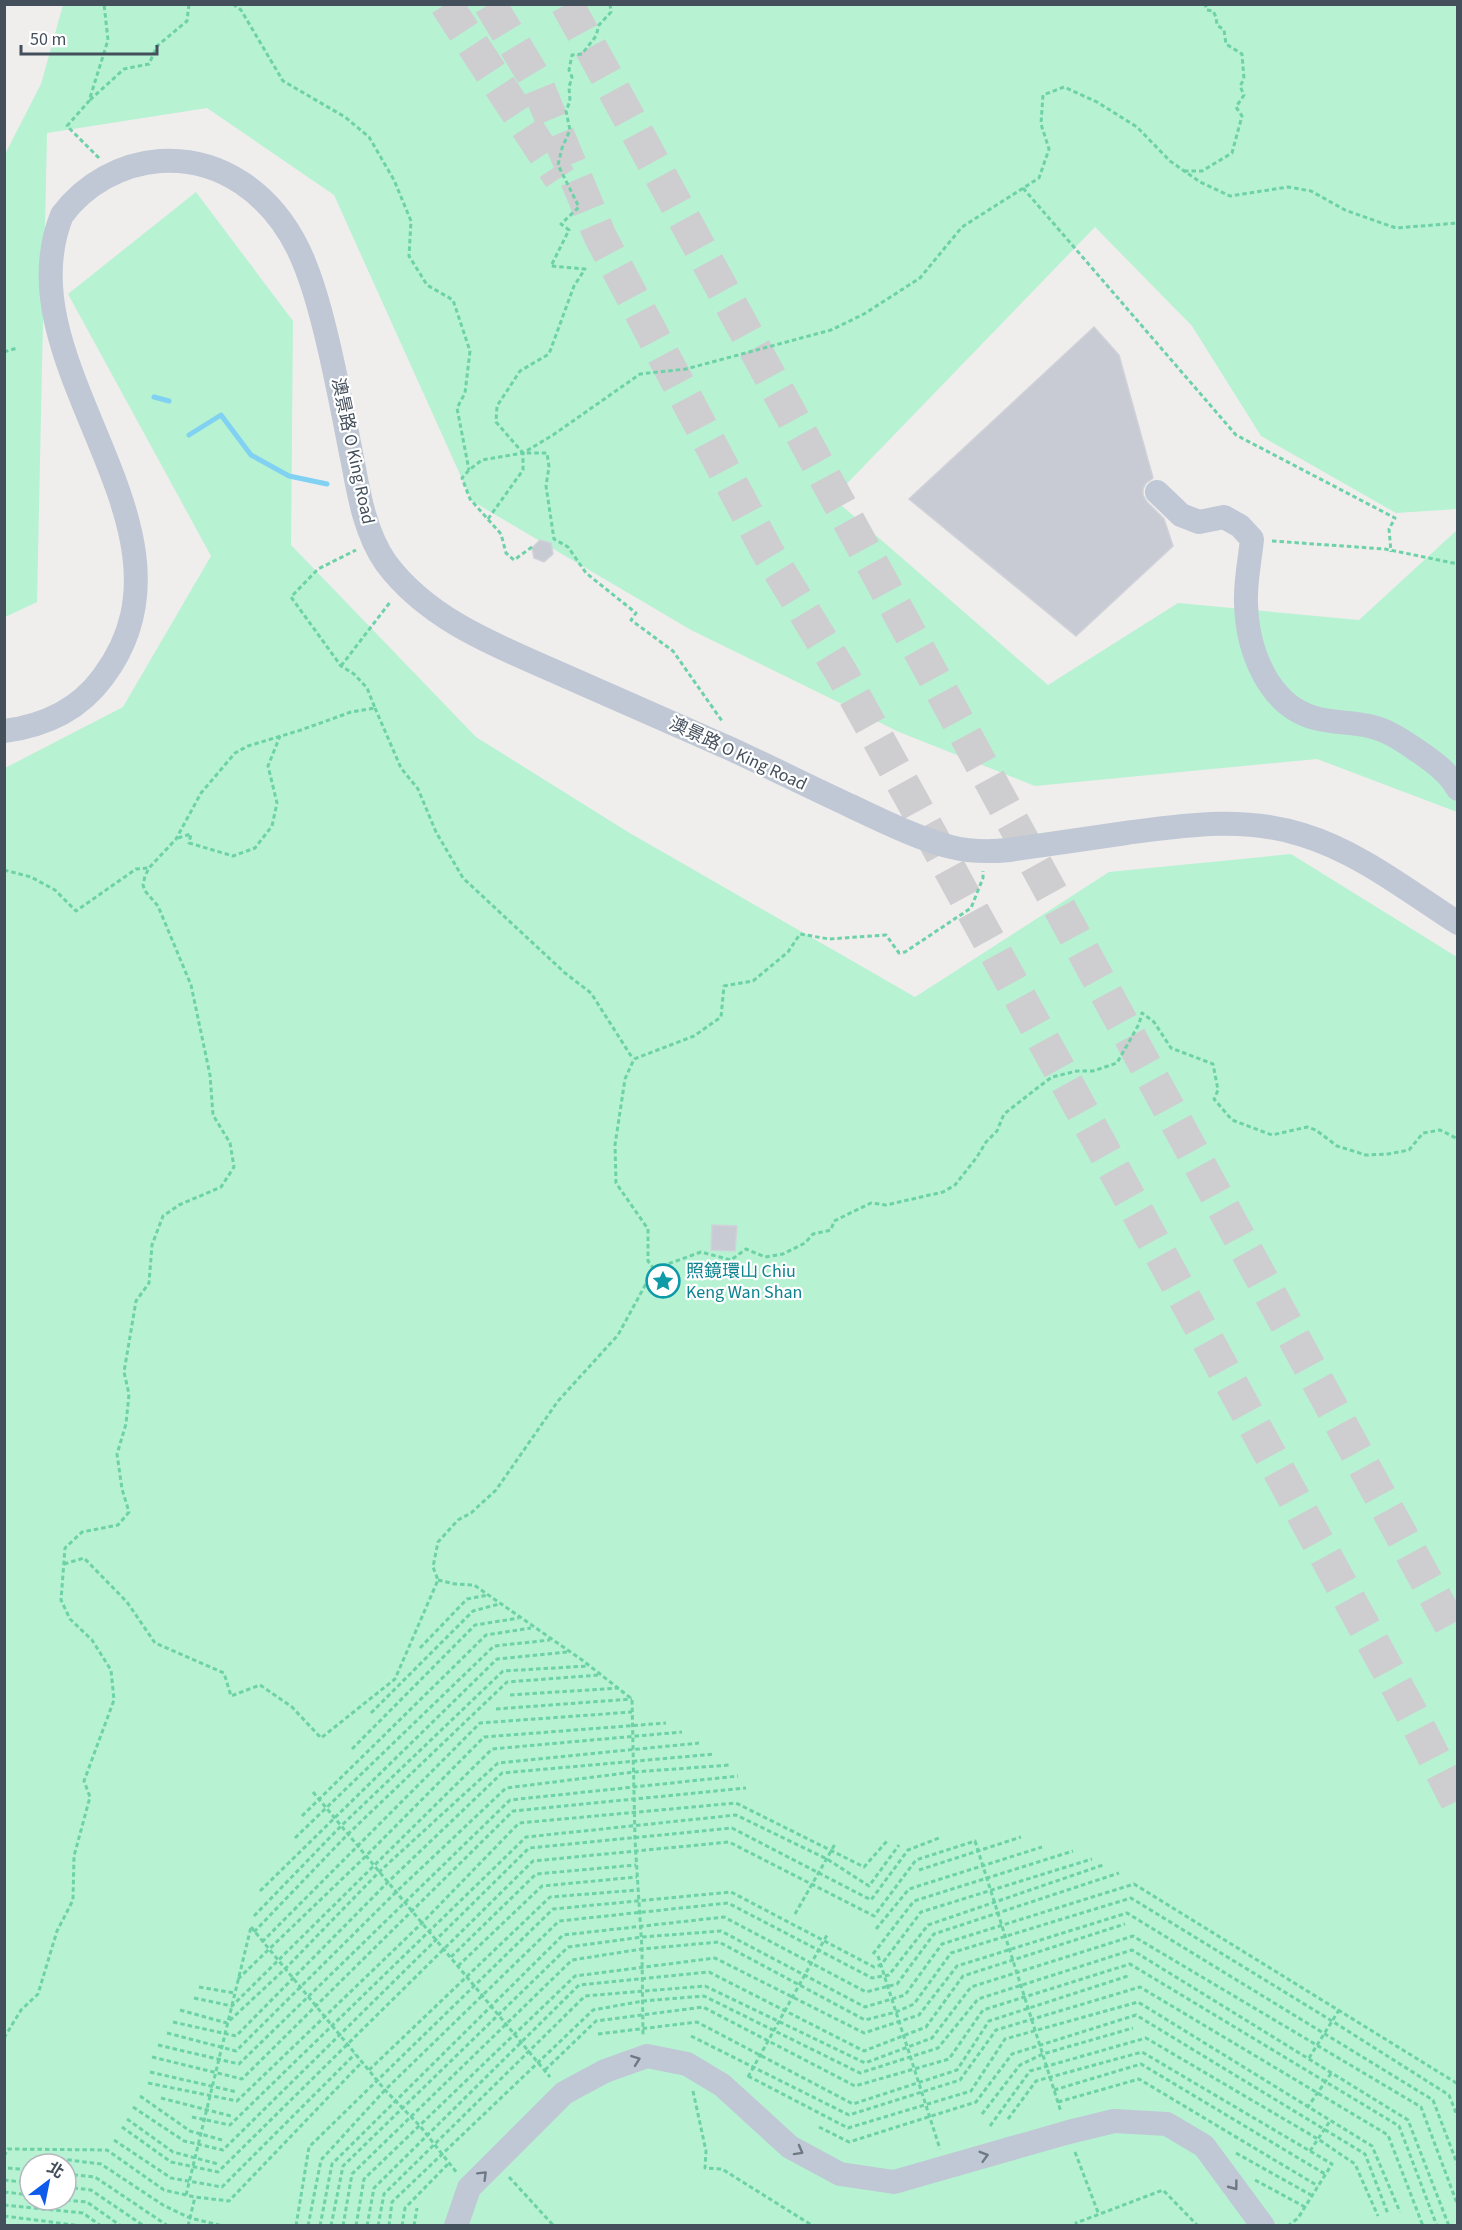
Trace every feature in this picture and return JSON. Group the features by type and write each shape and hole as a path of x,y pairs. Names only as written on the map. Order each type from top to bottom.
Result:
{"street":[{"name":"澳景路 O King Road","path":"4,731 50,720 83,699 110,667 123,640 130,607 129,571 121,536 105,494 57,392 43,355 36,321 34,295 37,271 44,247 59,219 76,199 95,183 122,170 145,163 169,161 200,164 220,170 246,186 273,210 292,236 304,260 316,294 333,359 356,478 374,542 386,562 405,584 438,613 481,639 725,747 917,837 956,849 981,852 1198,824 1225,823 1263,826 1304,835 1332,846 1372,868 1458,922"},
{"path":"1157,492 1181,515 1198,522 1224,516 1240,525 1252,539 1246,591 1247,615 1259,664 1266,679 1278,695 1311,717 1369,726 1391,734 1440,766 1458,789"},
{"path":"456,2226 470,2188 564,2093 605,2071 647,2056 687,2064 723,2085 790,2146 840,2174 894,2182 1114,2121 1167,2124 1204,2146 1263,2226"}],"path":[{"path":"89,101 108,40 104,4"},
{"path":"100,158 67,126 89,101 124,69 149,64 158,46 187,21 189,4"},
{"path":"233,4 242,10 284,81 345,117 369,137 394,180 411,221 409,256 427,285 453,300 470,351 465,393 457,408 468,470"},
{"path":"488,519 523,470 523,453 496,422 497,406 520,371 549,354 574,286 585,269 551,266 569,230 561,224 579,207 558,165 570,130 566,111 570,101 569,87 572,77 569,70 573,55 582,54 596,36 599,25 611,12 610,4"},
{"path":"1184,171 1202,171 1232,153 1242,116 1236,107 1244,95 1240,86 1244,79 1245,69 1242,54 1226,44 1224,30 1217,25 1213,11 1207,10 1204,4"},
{"path":"523,453 553,435 640,374 697,366 831,330 864,314 920,278 962,227 1039,178 1049,149 1041,124 1043,95 1064,87 1097,102 1137,127 1170,161 1200,182 1230,196 1288,188 1311,191 1345,210 1396,228 1458,223"},
{"path":"1023,188 1236,435 1395,518 1389,529 1391,552"},
{"path":"4,352 17,348"},
{"path":"532,548 514,560 506,553 501,534 470,499 462,478 468,470 482,460 523,453 547,453 549,467 546,486 554,539 568,547 586,573 636,613 631,620 673,651 731,732 725,747"},
{"path":"1252,539 1385,549 1458,564"},
{"path":"374,542 318,569 291,597 341,666 367,688 401,768 418,789 436,832 463,878 565,973 591,993 634,1059"},
{"path":"341,666 405,584"},
{"path":"4,2038 21,2010 38,1994 57,1931 73,1900 74,1856 90,1797 84,1781 114,1700 111,1670 92,1640 70,1618 61,1600 65,1548 82,1532 118,1525 129,1512 122,1489 117,1454 126,1424 129,1394 124,1372 136,1301 149,1283 152,1245 163,1216 179,1205 220,1187 234,1167 230,1143 213,1114 210,1075 191,985 158,906 145,891 143,885 149,868 176,839 201,793 235,753 248,746 351,712 375,708"},
{"path":"176,839 191,834 189,843 232,856 255,848 272,826 277,803 267,766 280,736"},
{"path":"654,1269 648,1261 648,1229 616,1183 615,1145 626,1078 634,1059 694,1036 721,1017 724,986 753,981 788,952 800,934 830,939 886,935 899,952 905,952 971,908 983,878 981,852"},
{"path":"4,870 32,877 55,890 76,910 136,869 149,868"},
{"path":"64,1564 84,1558 127,1602 155,1643 224,1673 231,1695 260,1685 292,1707 321,1738 395,1679 438,1580 433,1567 438,1542 458,1520 471,1513 496,1490 558,1401 618,1335 654,1269 701,1252 731,1260 746,1249 765,1257 783,1254 805,1243 813,1233 831,1230 834,1221 871,1203 886,1205 943,1191 955,1185 986,1142 997,1131 1005,1114 1036,1089 1052,1077 1077,1071 1093,1071 1117,1063 1139,1024 1142,1013 1154,1022 1171,1048 1213,1064 1218,1090 1214,1099 1232,1120 1272,1135 1307,1127 1316,1130 1337,1146 1366,1155 1409,1150 1423,1133 1440,1130 1458,1139"},
{"path":"438,1580 474,1585 570,1652 632,1699 635,1850 642,1937 643,2027 647,2056"},
{"path":"420,1648 467,1599 488,1595"},
{"path":"370,1713 473,1611 499,1604"},
{"path":"352,1749 476,1625 519,1618"},
{"path":"302,1816 486,1635 532,1627"},
{"path":"295,1838 494,1646 552,1640"},
{"path":"260,1891 497,1659 570,1652"},
{"path":"254,1916 341,1826 503,1671 589,1666"},
{"path":"254,1932 348,1834 507,1682 600,1675"},
{"path":"510,1695 619,1688"},
{"path":"496,1709 632,1699"},
{"path":"262,1942 480,1723 632,1712"},
{"path":"238,1979 366,1856 484,1737 666,1723"},
{"path":"232,2006 492,1749 682,1732"},
{"path":"227,2023 285,1969 379,1872 498,1763 699,1743"},
{"path":"173,2022 236,2036 388,1882 502,1773 715,1754"},
{"path":"167,2033 236,2051 396,1892 506,1788 634,1772 730,1765"},
{"path":"158,2045 239,2064 510,1800 738,1776"},
{"path":"152,2057 242,2079 513,1811 746,1788"},
{"path":"313,1792 564,2093"},
{"path":"148,2083 237,2101 422,1923 519,1823 736,1803 864,1867 887,1841"},
{"path":"192,2117 230,2125 526,1837 736,1815 826,1859 869,1886 899,1845"},
{"path":"133,2107 184,2141 223,2150 529,1848 732,1828 871,1900 908,1850 939,1838"},
{"path":"920,1870 1021,1837"},
{"path":"122,2127 171,2162 218,2172 533,1861 729,1842 874,1916 916,1860 975,1841 1062,2116"},
{"path":"795,1914 835,1844"},
{"path":"876,1929 909,1889 1042,1847"},
{"path":"873,1954 914,1901 1073,1851"},
{"path":"296,2226 309,2147 553,1909 731,1892 874,1966 881,1965 921,1912 1092,1859"},
{"path":"451,1958 536,1874 636,1865"},
{"path":"308,2226 321,2160 385,2090 559,1921 728,1903 872,1978 884,1977 890,1975 928,1925 1103,1865"},
{"path":"320,2226 332,2164 394,2100 563,1935 724,1917 866,1992 897,1984 934,1934 1119,1873"},
{"path":"458,1966 542,1886 637,1877"},
{"path":"331,2226 343,2166 568,1947 642,1937 721,1931 865,2007 905,1995 942,1944 1134,1884 1458,2084"},
{"path":"369,2070 550,1897 638,1890"},
{"path":"343,2226 352,2174 572,1960 642,1949 719,1942 865,2020 896,2012 914,2004 951,1953 1131,1898 1449,2094 1458,2118"},
{"path":"356,2226 364,2179 575,1976 715,1958 864,2033 919,2015 957,1966 1127,1913 1433,2100 1458,2166"},
{"path":"367,2226 374,2188 579,1985 709,1972 864,2051 926,2027 963,1976 1125,1924"},
{"path":"186,2195 251,1926 292,1979 385,2090 420,2126 470,2188"},
{"path":"744,2084 827,1935"},
{"path":"907,2048 932,2038 971,1987 1133,1936 1421,2107 1458,2206"},
{"path":"389,2226 392,2202 593,2010 643,2001 704,1996 860,2073 938,2048 978,1999 1132,1950 1408,2120 1449,2226"},
{"path":"878,1956 941,2153"},
{"path":"544,2070 596,2021 703,2007 855,2086 949,2059 983,2010 1130,1964 1399,2126 1437,2226"},
{"path":"598,2034 697,2022 854,2104 957,2070 989,2021 1128,1976"},
{"path":"200,1987 234,1993"},
{"path":"691,2036 849,2115 960,2080 996,2030 1140,1987 1389,2135 1423,2226"},
{"path":"194,1998 232,2006"},
{"path":"748,2076 848,2128 971,2091 1005,2039 1138,2002 1372,2146 1400,2212"},
{"path":"180,2010 227,2023"},
{"path":"1309,2058 1339,2010"},
{"path":"819,2127 849,2142 976,2102 1012,2054 1136,2015 1365,2154 1388,2214"},
{"path":"982,2114 1020,2065 1043,2054 1133,2028"},
{"path":"990,2126 1030,2071 1146,2038 1318,2139 1355,2164 1378,2216"},
{"path":"1008,2119 1036,2081 1142,2052 1332,2164 1299,2218 1288,2226"},
{"path":"114,2139 171,2178 222,2187 355,2054"},
{"path":"4,2156 8,2149 107,2150 164,2190 195,2197 230,2201 362,2062"},
{"path":"687,2064 706,2151 705,2168 722,2169 813,2226"},
{"path":"1054,2090 1142,2064 1325,2175"},
{"path":"150,2072 237,2092"},
{"path":"1308,2108 1332,2072"},
{"path":"140,2096 190,2131 222,2140"},
{"path":"161,2098 231,2116"},
{"path":"127,2119 173,2152 219,2164"},
{"path":"1310,2151 1330,2121"},
{"path":"378,2226 384,2194 433,2144"},
{"path":"1073,2145 1099,2215"},
{"path":"1234,2152 1312,2196"},
{"path":"78,2161 101,2164 163,2205 190,2218 224,2226"},
{"path":"495,2162 554,2226"},
{"path":"402,2226 405,2208 449,2163"},
{"path":"8,2168 18,2169"},
{"path":"78,2175 95,2177 168,2226"},
{"path":"1251,2177 1305,2207"},
{"path":"78,2188 91,2190 144,2226"},
{"path":"1077,2226 1076,2223 1164,2190 1198,2226"},
{"path":"188,2226 195,2197"},
{"path":"78,2201 87,2202 121,2226"},
{"path":"4,2205 83,2213 101,2226"},
{"path":"414,2226 417,2208"},
{"path":"4,2216 82,2226"}],"green space":[{"path":"63,5 1457,5 1457,509 1396,513 1261,436 1192,326 1095,227 833,498 1048,685 1178,603 1359,620 1457,530 1457,812 1317,759 1035,786 899,732 691,630 472,501 334,195 207,108 47,133 37,602 5,617 4,156 41,84"},
{"path":"196,192 293,321 291,545 476,737 628,832 915,997 1109,872 1291,854 1457,957 1457,2225 5,2226 5,768 123,707 211,556 68,294"}],"building":[{"path":"1094,327 1119,355 1153,478 1146,483 1143,495 1164,519 1173,546 1076,636 909,499"},
{"path":"540,540 551,543 553,554 544,562 534,558 532,548"},
{"path":"712,1225 737,1226 735,1251 711,1250"}],"waterway":[{"path":"154,397 169,401"},
{"path":"189,435 221,415 251,455 289,476 327,484"}],"tunnel":[{"path":"446,4 560,178"},
{"path":"490,4 534,77 600,236 767,551 841,672 913,802 1412,1714 1458,1804"},
{"path":"567,4 1458,1639"}],"place":[{"name":"照鏡環山 Chiu Keng Wan Shan","path":"663,1281"}]}
